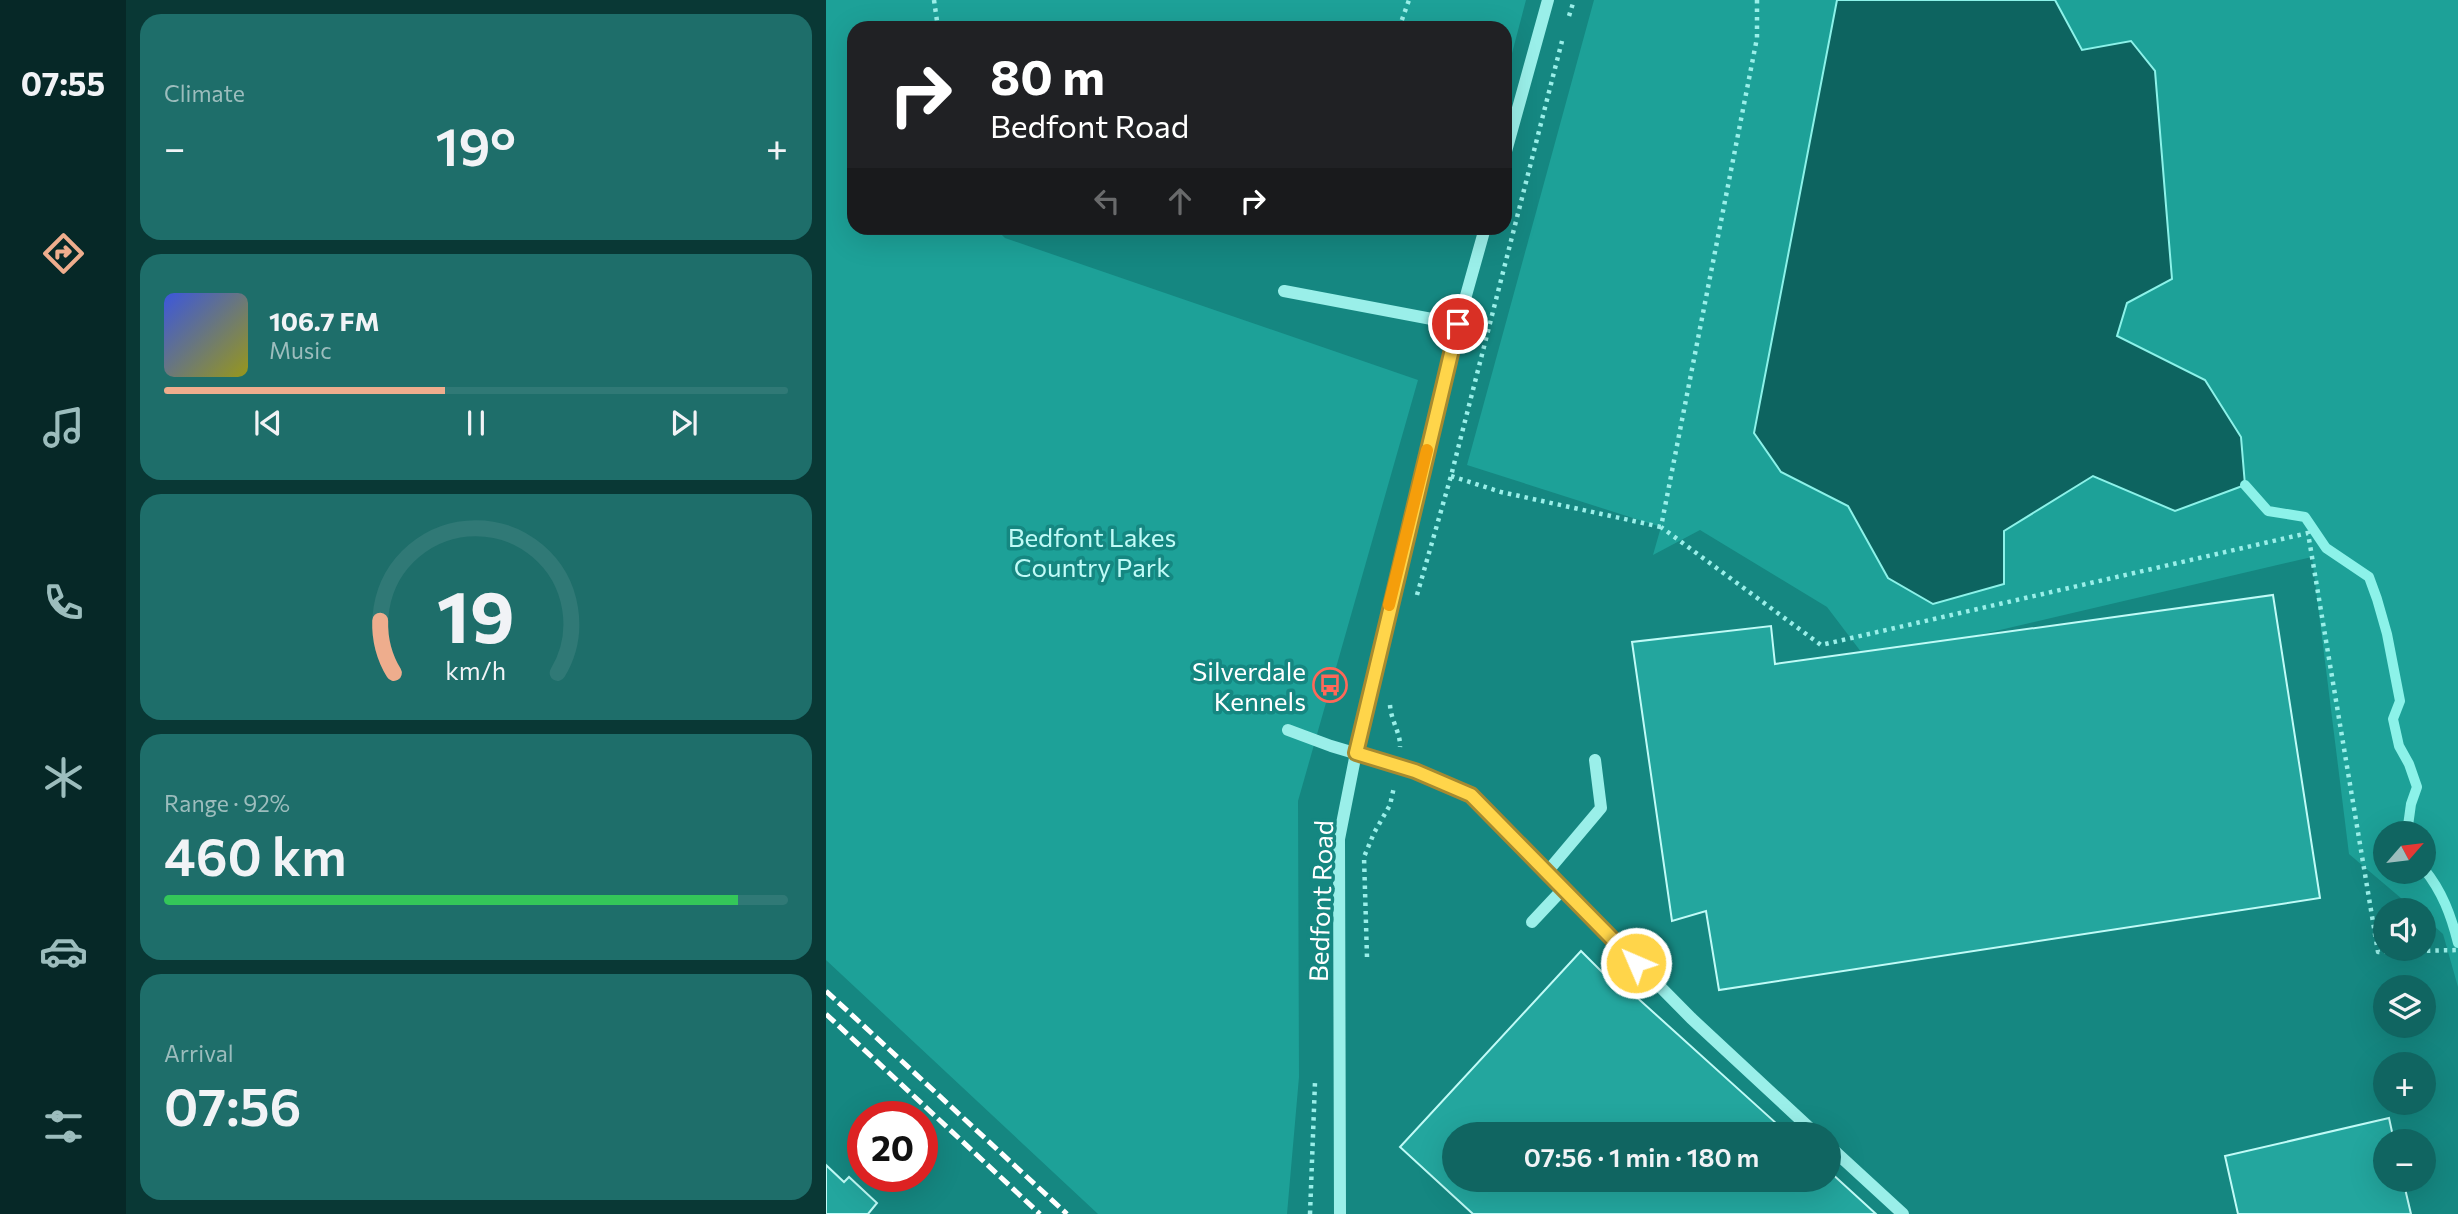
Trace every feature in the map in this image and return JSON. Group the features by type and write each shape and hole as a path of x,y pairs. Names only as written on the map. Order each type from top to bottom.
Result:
{"street":[{"path":"1512,130 1548,0"},
{"name":"Bedfont Road","path":"1340,1214 1339,839 1356,753 1458,324 1483,235"},
{"path":"1284,291 1458,324"},
{"path":"1288,730 1398,766 1471,795 1691,1018 1803,1122"},
{"path":"1547,872 1601,808 1595,760"},
{"path":"1532,922 1563,889"},
{"path":"1841,1157 1903,1214"}],"path":[{"path":"934,0 937,21"},
{"path":"1402,21 1409,0"},
{"path":"1567,22 1574,0"},
{"path":"1661,527 1757,38 1757,0"},
{"path":"1413,608 1451,475 1564,34"},
{"path":"1451,475 1501,492 1661,527 1821,645 2308,533 2378,952 2458,950"},
{"name":"Bedfont Road","path":"1367,957 1364,856 1390,805 1398,766 1400,738 1391,721 1390,703"},
{"path":"1310,1214 1315,1079"}],"green space":[{"name":"Bedfont Lakes Country Park","path":"826,0 1526,0 1512,53 1512,21 847,21 847,235 1002,235 1418,380 1298,801 1299,1077 1287,1214 1098,1214 826,960"},
{"path":"1594,0 2458,0 2458,987 2443,934 2436,928 2436,898 2401,898 2384,884 2436,884 2436,821 2373,821 2373,874 2349,854 2312,557 1868,661 1827,607 1700,530 1653,555 1661,527 1467,465"}],"water":[{"path":"1837,0 2055,0 2082,50 2131,41 2155,71 2172,279 2127,303 2117,336 2205,380 2241,437 2245,485 2175,511 2093,476 2004,531 2004,584 1933,604 1888,578 1848,506 1781,472 1754,433"}],"building":[{"path":"2273,595 2320,898 1719,990 1706,911 1672,921 1632,642 1771,626 1775,664"},
{"path":"1581,951 1607,977 1611,974 1775,1122 1442,1122 1442,1186 1400,1147"},
{"path":"2389,1118 2391,1129 2373,1129 2373,1192 2406,1192 2411,1214 2238,1214 2225,1156"},
{"path":"826,1165 844,1182 847,1179 847,1192 865,1192 877,1203 868,1214 826,1214"},
{"path":"1841,1182 1876,1214 1473,1214 1449,1192 1841,1192"}],"waterway":[{"path":"2245,485 2268,511 2305,517 2326,548 2369,577 2387,634 2400,701 2393,719 2399,746 2417,787 2409,821"},
{"path":"2435,884 2445,904 2458,943"}],"railway":[{"path":"826,991 1067,1214"},
{"path":"826,1014 1040,1214"}],"slow traffic":[{"path":"1389,605 1427,450"}],"place":[{"name":"Silverdale Kennels","path":"1330,685"}],"route":[{"path":"1458,324 1383,630 1356,753 1415,771 1471,795 1636,963"}]}
